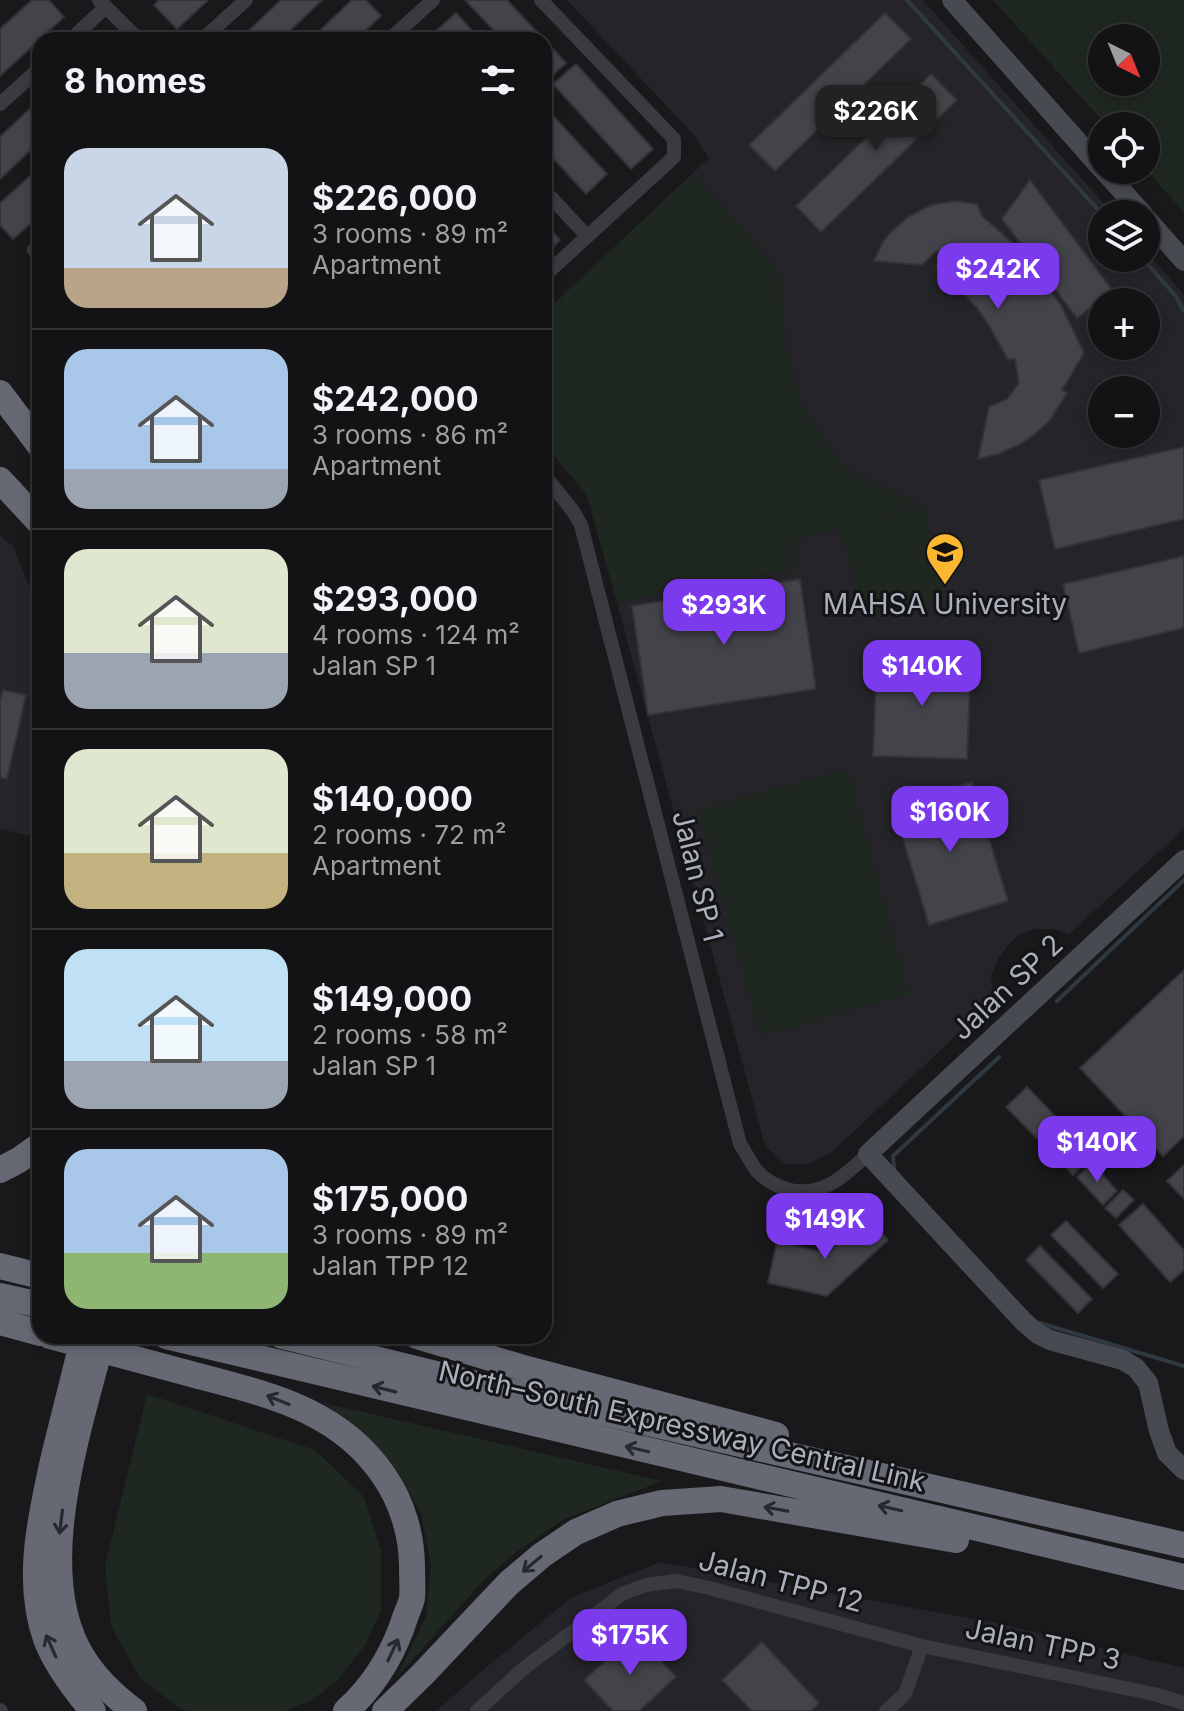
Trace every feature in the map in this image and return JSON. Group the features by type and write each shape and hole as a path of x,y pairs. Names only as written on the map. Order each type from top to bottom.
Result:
{"highway":[{"path":"0,393 32,435"},
{"path":"0,480 32,514"},
{"path":"0,1170 32,1150"},
{"path":"0,1266 32,1274"},
{"path":"0,1296 32,1303"},
{"path":"0,1322 32,1331"},
{"path":"79,1344 277,1399 335,1426 374,1462 394,1491 406,1525 412,1557 412,1598 387,1662 366,1691 346,1711"},
{"path":"83,1344 60,1527 59,1567 63,1603 82,1657 101,1682 134,1711"},
{"path":"93,1711 61,1669 46,1639 38,1601 36,1556 40,1518 100,1344"},
{"name":"North–South Expressway Central Link","path":"200,1344 1184,1579"},
{"name":"North–South Expressway Central Link","path":"315,1344 473,1383 1184,1544"},
{"path":"444,1344 1184,1544"},
{"path":"385,1711 509,1583 542,1555 576,1532 617,1514 662,1503 721,1499 1184,1579"}],"street":[{"path":"211,32 246,0"},
{"path":"402,32 433,0"},
{"path":"541,0 674,139 675,148 674,157 552,269"},
{"path":"952,0 1088,152"},
{"path":"77,32 103,4 131,32"},
{"path":"0,104 32,75"},
{"path":"1116,184 1130,200"},
{"path":"552,199 587,236"},
{"path":"1160,234 1184,261"},
{"name":"Jalan SP 1","path":"552,485 581,525 740,1144 756,1169 769,1181 803,1193 824,1189 843,1178 868,1154"},
{"name":"Jalan SP 2","path":"868,1154 1184,860"},
{"path":"868,1154 1038,1334 1123,1360 1136,1368 1148,1383 1167,1453 1184,1470"},
{"name":"Jalan TPP 12","path":"477,1711 523,1669 622,1594 646,1585 677,1581 709,1588 922,1646"},
{"path":"886,1711 905,1694 922,1646"},
{"name":"Jalan TPP 3","path":"922,1646 1154,1694 1184,1703"}],"shaded area":[{"name":"MAHSA University","path":"567,0 923,0 1101,200 1088,200 1088,272 1160,272 1160,268 1184,298 1184,829 1069,934 1053,929 1035,929 1020,934 998,959 991,976 994,1000 832,1152 809,1164 785,1164 765,1146 617,603 795,570 795,541 919,504 846,469 804,410 787,354 779,272 693,173 709,158 694,135"},
{"path":"993,0 1184,0 1184,212 1159,184 1160,112 1094,112"},
{"path":"693,173 780,272 787,354 804,410 846,469 920,504 864,521 924,506 947,596 864,618 840,528 795,541 795,570 617,603 587,495 552,453 552,305"},
{"path":"0,536 13,546 32,593 32,836 0,829"},
{"path":"848,769 909,994 760,1036 698,810"},
{"path":"147,1394 315,1450 364,1497 381,1551 381,1610 365,1645 338,1680 312,1700 285,1711 181,1709 140,1678 111,1626 105,1566"},
{"path":"324,1403 662,1481 564,1519 516,1552 483,1581 396,1678 426,1617 431,1563 421,1514 397,1471 373,1442"},
{"path":"660,1562 996,1623 1184,1668 1184,1711 436,1711 572,1597"}],"building":[{"path":"32,0 49,0 64,17 48,32 32,32 32,46 0,76 0,29"},
{"path":"159,0 208,0 177,29 154,5"},
{"path":"281,0 322,0 288,32 247,32"},
{"path":"352,0 366,0 381,16 364,32 318,32"},
{"path":"465,0 507,0 537,32 495,32"},
{"path":"456,13 474,32 437,32"},
{"path":"885,13 911,39 775,171 749,145"},
{"path":"552,48 566,63 552,76"},
{"path":"576,64 653,149 631,169 553,84"},
{"path":"931,74 957,100 821,232 796,206"},
{"path":"32,107 32,149 0,179 0,137"},
{"path":"552,115 607,174 586,194 552,157"},
{"path":"32,174 32,222 13,239 0,225 0,203"},
{"path":"1030,180 1088,258 1088,272 1099,272 1111,288 1088,288 1088,310 1077,318 1002,219"},
{"path":"955,201 977,204 982,216 1033,265 1062,307 1084,353 1062,390 1067,393 1050,420 1022,443 999,454 978,459 989,407 1007,399 1019,383 1015,359 1008,360 977,308 935,267 949,247 935,252 922,265 874,261 883,242 908,217 931,205"},
{"path":"552,232 560,240 552,248"},
{"path":"1184,447 1184,519 1055,549 1039,480"},
{"path":"1184,556 1184,628 1079,653 1063,584"},
{"path":"800,579 816,689 648,715 632,606"},
{"path":"877,656 971,659 967,759 873,756"},
{"path":"3,690 26,695 7,779 0,777 0,701"},
{"path":"972,782 1008,901 929,925 893,806"},
{"path":"1184,970 1184,1136 1163,1156 1080,1068"},
{"path":"1027,1087 1093,1155 1073,1175 1006,1107"},
{"path":"1092,1163 1117,1191 1103,1205 1077,1177"},
{"path":"1184,1165 1184,1199 1167,1181"},
{"path":"1123,1190 1134,1200 1116,1218 1105,1208"},
{"path":"1143,1204 1184,1250 1184,1270 1170,1282 1119,1225"},
{"path":"867,1217 888,1240 827,1296 768,1283 777,1242 828,1253"},
{"path":"1066,1221 1118,1274 1103,1288 1051,1235"},
{"path":"1040,1246 1092,1299 1078,1313 1026,1260"},
{"path":"636,1633 676,1677 639,1711 613,1711 584,1680"},
{"path":"762,1642 819,1703 811,1711 752,1711 722,1680"}],"waterway":[{"path":"907,0 1089,200"},
{"path":"1154,272 1175,295 1184,311"},
{"path":"1057,1001 1184,880"},
{"path":"894,1169 893,1156 999,1057"},
{"path":"1040,1323 1184,1366"}],"place":[{"name":"MAHSA University","path":"945,586"}]}
